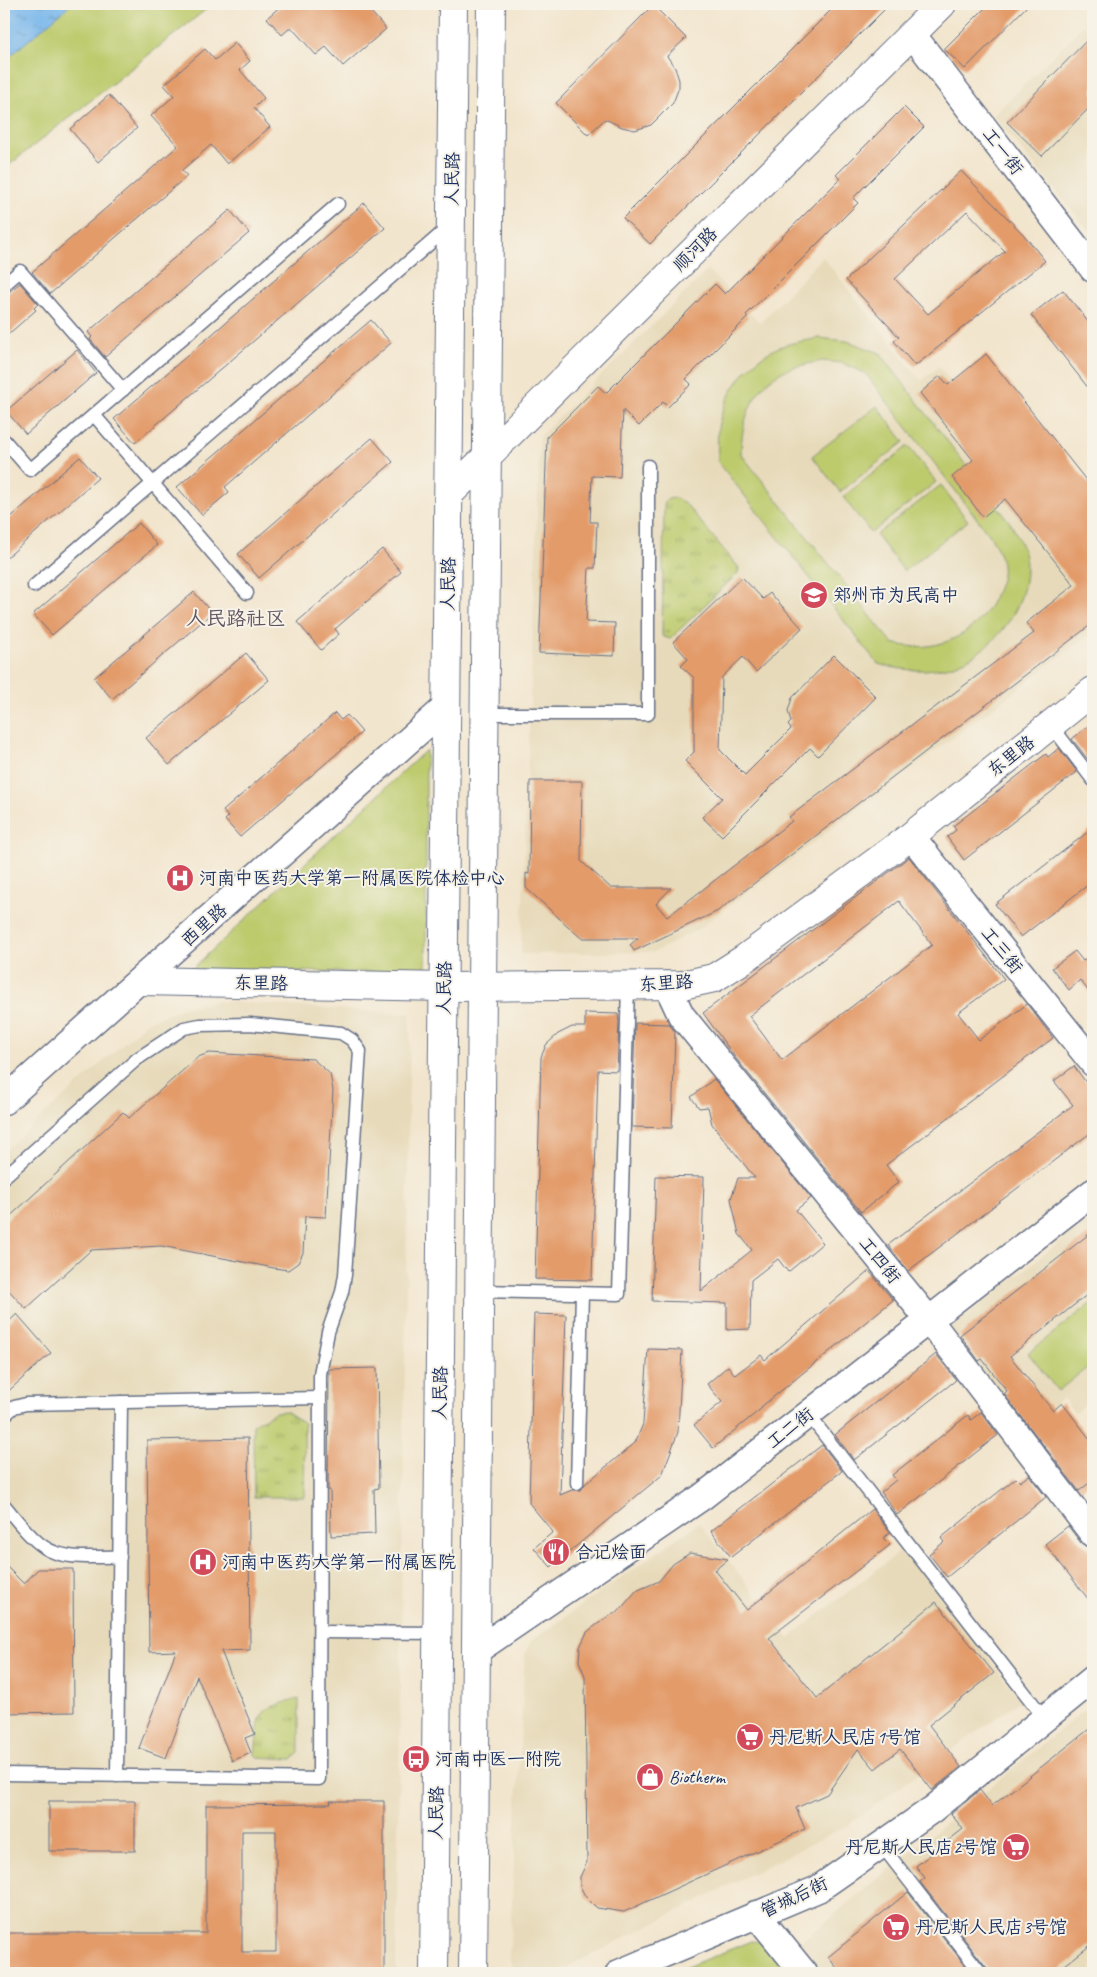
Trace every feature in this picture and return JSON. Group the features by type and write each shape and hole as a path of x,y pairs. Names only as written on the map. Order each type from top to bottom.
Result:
{"main road":[{"name":"人民路","path":"434,1973 453,4"},
{"name":"人民路","path":"473,1973 491,4"},
{"name":"顺河路","path":"449,494 942,4"},
{"name":"东里路","path":"141,981 482,987 682,985 714,978 736,964 911,836 1093,691"}],"street":[{"name":"工一街","path":"912,34 1093,268"},
{"name":"西里路","path":"4,1102 446,707"},
{"name":"工三街","path":"911,836 1093,1063"},
{"name":"工四街","path":"668,985 681,1015 929,1320 1091,1527"},
{"name":"工二街","path":"476,1651 702,1496 1093,1192"},
{"name":"管城后街","path":"618,1973 818,1889 934,1810 1093,1680"},
{"path":"756,1914 804,1973"}],"lane":[{"path":"4,440 30,470 338,204"},
{"path":"34,586 451,225"},
{"path":"4,285 20,271 123,390"},
{"path":"94,414 247,593"},
{"path":"485,714 648,714 648,466"},
{"path":"1051,725 1093,780"},
{"path":"479,1291 619,1294 628,986"},
{"path":"4,1177 137,1059 184,1028 200,1025 250,1024 341,1033 352,1040 360,1051 345,1275 342,1292 328,1332 320,1374 319,1779 4,1774"},
{"path":"577,1483 582,1293"},
{"path":"4,1416 14,1407 26,1404 319,1398"},
{"path":"117,1776 121,1402"},
{"path":"808,1414 1045,1719"},
{"path":"4,1505 43,1547 53,1552 66,1556 120,1557"},
{"path":"320,1632 438,1633"},
{"path":"882,1846 981,1973"}],"shaded area":[{"path":"1093,16 1093,235 993,116"},
{"name":"郑州市为民高中","path":"823,257 921,381 939,367 1093,558 1093,632 701,927 655,952 521,954 540,436 708,270 760,323"},
{"name":"河南中医药大学第一附属医院","path":"219,1001 410,1014 396,1973 4,1973 4,1151 146,1023 184,1007"},
{"path":"1093,1216 1093,1398 1075,1413 1063,1398 1025,1427 949,1329"},
{"path":"699,1523 789,1638 903,1549 1021,1700 846,1826 555,1973 517,1973 509,1958 525,1653 531,1641"},
{"path":"1093,1703 1093,1973 820,1973 798,1944"}],"green space":[{"path":"4,4 213,4 4,169"},
{"path":"819,338 847,341 880,353 1011,524 1019,539 1025,555 1026,567 1025,584 1020,601 1012,617 989,644 959,663 942,668 918,670 894,668 878,664 718,462 718,428 721,415 732,390 740,379 759,359 770,352 782,346","holes":["822,361 842,363 865,373 991,537 999,554 1002,574 994,598 986,612 976,623 965,633 952,640 923,647 892,643 741,454 747,415 752,403 768,382 778,374 791,368"]},
{"path":"877,406 904,442 840,492 812,456"},
{"path":"908,446 936,482 871,533 843,497"},
{"path":"941,485 968,521 904,571 876,535"},
{"path":"675,498 685,503 739,568 738,573 670,639 662,636 664,504 668,499"},
{"path":"426,750 426,973 191,970"},
{"path":"1093,1302 1093,1363 1058,1391 1028,1353"},
{"path":"286,1411 304,1423 305,1497 254,1497 253,1424 276,1412"},
{"path":"299,1699 299,1753 292,1759 258,1757 255,1755 262,1715 274,1706"},
{"path":"751,1941 766,1942 796,1973 672,1973"}],"water":[{"path":"4,4 71,4 4,61"}],"building":[{"path":"283,4 364,4 386,29 343,66 326,47 316,55 291,27 282,35 267,18"},
{"path":"837,4 890,4 650,244 623,218"},
{"path":"989,4 1029,4 965,69 944,49"},
{"path":"653,5 686,38 667,56 675,68 679,80 679,87 673,103 651,125 635,130 622,127 605,119 588,135 556,103"},
{"path":"1093,34 1093,104 1042,156 1007,122"},
{"path":"235,43 250,61 240,70 264,98 254,108 270,127 227,164 211,145 182,170 187,176 50,294 32,272 178,146 151,116 174,96 164,85 205,49 215,60"},
{"path":"109,95 137,128 98,162 70,129"},
{"path":"904,107 924,127 853,198 858,203 746,315 748,317 686,379 691,384 668,407 663,402 639,426 623,410 620,477 592,476 590,522 597,522 595,568 589,568 586,622 615,623 614,656 539,653 547,437 598,386 606,393 715,284 725,294 840,179 836,175"},
{"path":"961,171 1024,235 1045,261 915,366 894,341 899,337 846,280","holes":["967,211 1005,251 928,314 895,279"]},
{"path":"364,203 385,228 135,443 114,419"},
{"path":"230,210 249,233 105,357 90,339 92,337 88,332"},
{"path":"20,283 38,304 34,308 36,310 4,338 4,296"},
{"path":"1063,290 1093,328 1093,394 1031,315"},
{"path":"371,320 391,343 225,487 229,492 202,515 177,487"},
{"path":"77,350 96,373 26,434 6,411"},
{"path":"986,354 1093,489 1093,623 718,911 634,951 630,945 638,938 581,938 526,888 526,873 529,874 530,781 582,781 581,861 611,888 671,888 656,904 667,917 792,821 789,817 1034,633 1026,623 1074,585 1005,499 983,517 952,477 973,460 920,393 940,376 948,385"},
{"path":"372,438 393,462 259,578 238,554"},
{"path":"80,457 98,478 4,560 4,523"},
{"path":"139,523 157,545 52,635 33,614"},
{"path":"382,549 401,572 335,629 339,634 321,650 297,622"},
{"path":"742,577 763,599 770,593 802,628 756,672 743,657 722,677 720,750 745,775 791,729 788,725 791,722 788,711 792,698 834,655 876,697 818,756 810,748 722,836 702,817 722,798 685,761 694,752 694,678 681,666 688,659 673,642"},
{"path":"194,592 212,613 112,699 94,678"},
{"path":"246,653 269,680 169,765 146,738"},
{"path":"335,713 341,720 347,715 362,732 240,837 225,820 228,817 223,811"},
{"path":"1093,722 1093,759 1090,762 1072,739"},
{"path":"1059,748 1077,772 964,860 947,837 956,830 953,826 1046,754 1048,757"},
{"path":"1093,828 1093,881 1021,937 995,904"},
{"path":"909,857 1004,979 958,1013 979,1040 1027,1004 1053,1038 886,1165 899,1182 861,1212 734,1056 703,1013","holes":["899,901 932,945 782,1060 749,1016"]},
{"path":"1075,951 1083,961 1093,953 1093,997 1080,980 1069,990 1052,968"},
{"path":"585,1013 618,1014 619,1022 617,1071 598,1070 592,1280 535,1279 541,1057 546,1045 558,1034 572,1027 585,1027"},
{"path":"635,1023 669,1024 675,1032 672,1128 632,1127"},
{"path":"209,1053 313,1059 330,1074 333,1090 326,1217 305,1216 303,1253 298,1263 288,1270 161,1246 91,1250 26,1309 4,1285 4,1222 123,1112 129,1118 198,1057"},
{"path":"1074,1066 1093,1092 1093,1131 908,1271 888,1245 1073,1105 1054,1081"},
{"path":"714,1079 811,1198 796,1210 823,1243 788,1272 778,1259 751,1280 750,1329 727,1330 727,1303 652,1301 656,1176 704,1177 701,1291 752,1250 739,1234 731,1199 738,1178 755,1178 712,1124 708,1107 699,1108 691,1097"},
{"path":"1093,1231 1093,1290 1010,1356 1053,1411 1062,1403 1093,1443 1093,1480 1079,1491 1004,1394 1007,1391 982,1359 979,1361 960,1335"},
{"path":"869,1271 893,1300 713,1448 694,1425 722,1402 707,1384 728,1366 735,1375 761,1355 765,1360"},
{"path":"17,1314 51,1353 4,1395 4,1326"},
{"path":"534,1314 566,1315 560,1495 572,1490 581,1490 585,1484 635,1443 643,1424 648,1349 682,1350 678,1432 662,1475 551,1567 534,1548 553,1532 529,1503"},
{"path":"936,1354 956,1380 854,1460 835,1435"},
{"path":"377,1368 379,1488 374,1489 375,1534 331,1536 330,1490 328,1490 329,1369"},
{"path":"981,1412 998,1435 897,1515 881,1492 896,1480 892,1475 968,1415 971,1420"},
{"path":"248,1438 250,1650 221,1651 255,1734 245,1738 251,1753 232,1761 197,1676 166,1758 139,1748 176,1651 149,1652 147,1440"},
{"path":"822,1445 842,1471 731,1557 711,1531"},
{"path":"1029,1475 1046,1497 947,1577 929,1554 944,1542 941,1538 1016,1478 1020,1482"},
{"name":"丹尼斯人民店1号馆","path":"872,1509 890,1533 883,1538 890,1545 769,1638 817,1698 936,1602 994,1673 929,1725 961,1767 932,1790 900,1749 875,1769 858,1749 827,1794 796,1808 805,1829 624,1912 597,1908 585,1896 580,1886 580,1877 587,1862 585,1676 579,1661 580,1647 587,1632 607,1617 619,1611 636,1591 659,1581 673,1564 690,1553 728,1559 715,1570 747,1610"},
{"path":"1068,1526 1081,1543 1093,1551 1093,1605 1045,1544"},
{"path":"4,1564 24,1584 38,1569 73,1569 74,1712 4,1713"},
{"name":"丹尼斯人民店2号馆","path":"1093,1726 1093,1943 1055,1973 989,1973 920,1882 925,1878 916,1866 963,1829 951,1814 980,1790 992,1806"},
{"path":"49,1801 135,1801 135,1851 49,1851"},
{"path":"330,1801 384,1801 384,1973 4,1973 4,1933 206,1933 206,1805 331,1804","holes":["242,1831 276,1831 276,1952 242,1952"]},
{"name":"丹尼斯人民店3号馆","path":"908,1892 971,1973 841,1973 828,1957"}],"place":[{"name":"郑州市为民高中","path":"814,595"},
{"name":"河南中医药大学第一附属医院体检中心","path":"180,878"},
{"name":"合记烩面","path":"556,1552"},
{"name":"河南中医药大学第一附属医院","path":"203,1562"},
{"name":"丹尼斯人民店1号馆","path":"750,1737"},
{"name":"河南中医一附院","path":"416,1759"},
{"name":"Biotherm","path":"650,1777"},
{"name":"丹尼斯人民店2号馆","path":"1016,1847"},
{"name":"丹尼斯人民店3号馆","path":"896,1927"}],"district":[{"name":"人民路社区","path":"236,618"}]}
